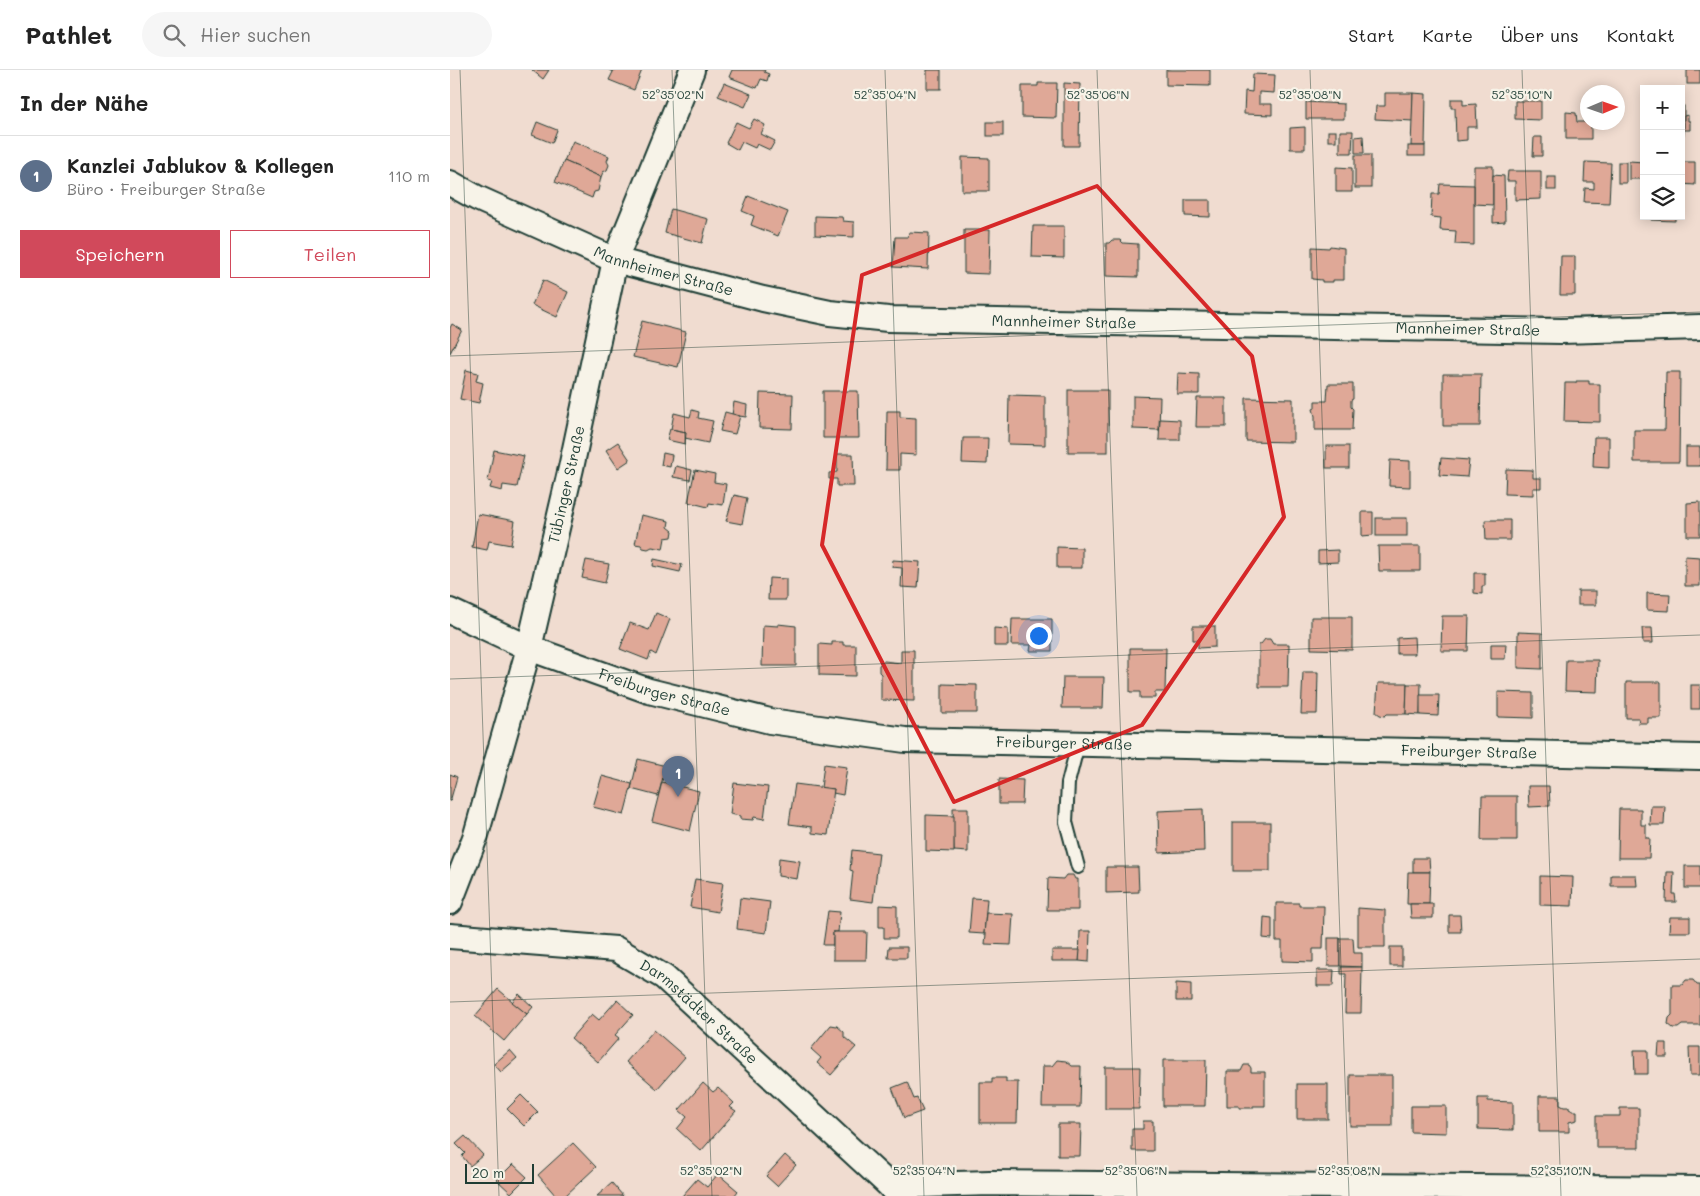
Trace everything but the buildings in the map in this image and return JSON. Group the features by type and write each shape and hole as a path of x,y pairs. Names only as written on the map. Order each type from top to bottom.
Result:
{"street":[{"name":"Tübinger Straße","path":"450,902 476,835 530,648 571,468 615,260 692,70"},
{"name":"Mannheimer Straße","path":"450,183 477,198 615,260 763,299 830,313 888,319 1561,331 1700,327"},
{"name":"Freiburger Straße","path":"450,611 530,648 649,691 770,721 905,740 1700,757"},
{"name":"Darmstädter Straße","path":"450,936 616,949 664,977 894,1191"},
{"path":"894,1191 990,1183 1700,1189"}],"lane":[{"path":"1078,744 1068,783 1066,822 1078,867"}],"highlighted area":[{"path":"1097,186 1252,356 1284,517 1142,725 954,802 822,545 862,275"}],"place":[{"name":"Kanzlei Jablukov & Kollegen","path":"678,797"}]}
